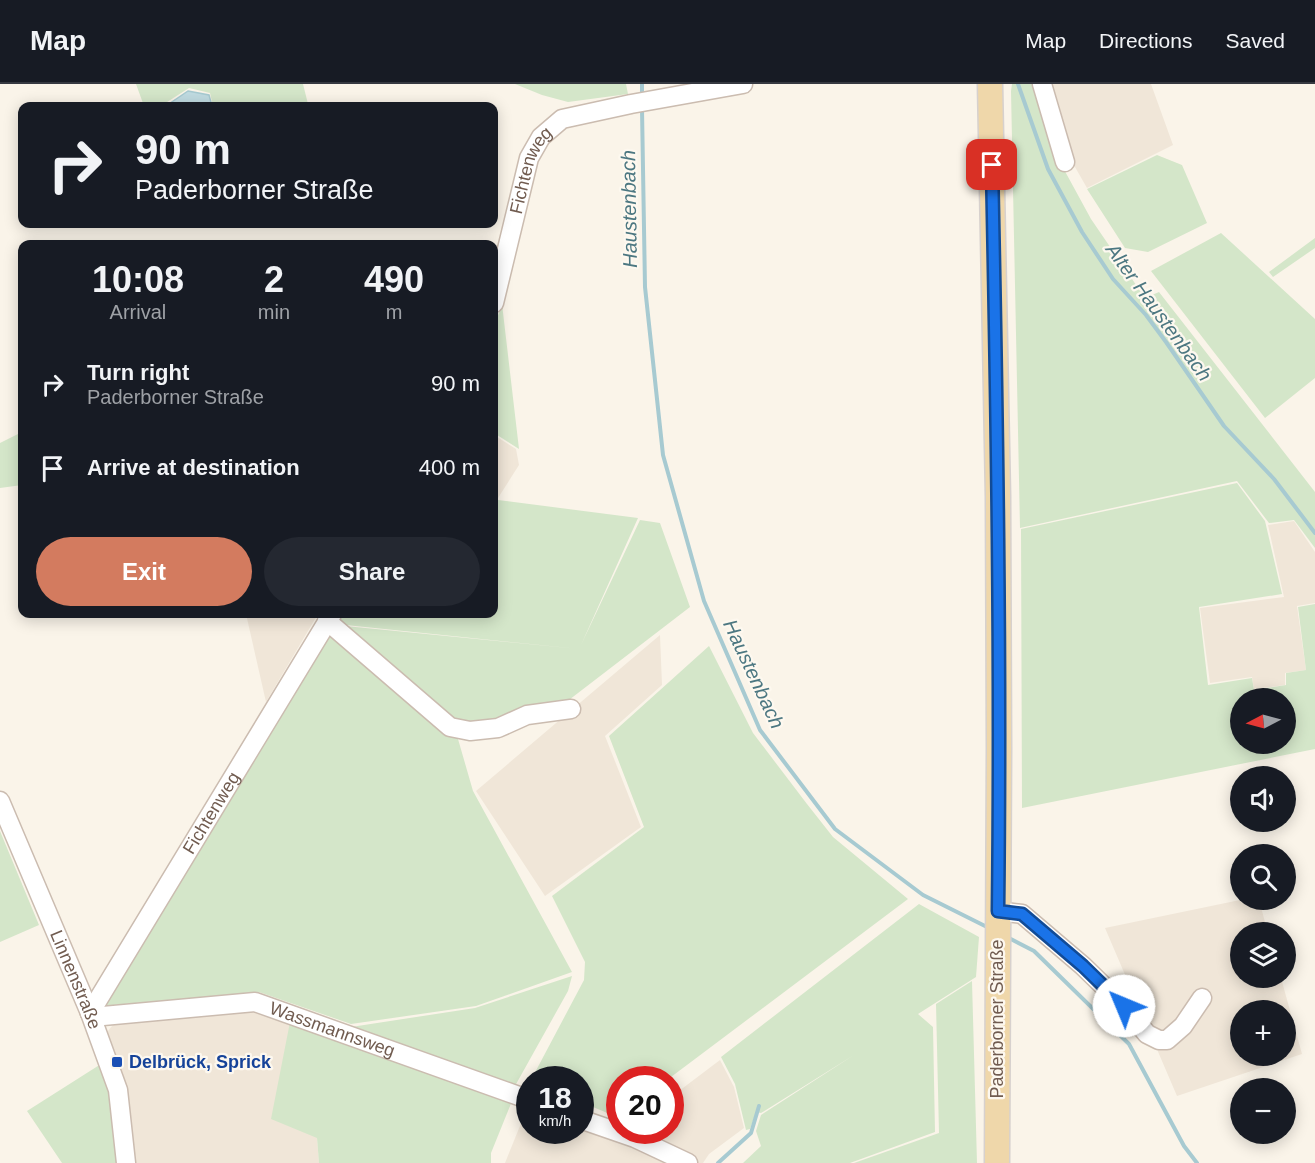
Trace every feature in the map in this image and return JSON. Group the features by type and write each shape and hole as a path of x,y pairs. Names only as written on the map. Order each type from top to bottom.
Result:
{"main road":[{"name":"Paderborner Straße","path":"990,84 998,498 997,1163"}],"street":[{"name":"Fichtenweg","path":"498,286 529,158 541,137 562,119 743,84"},
{"path":"1042,84 1065,162"},
{"name":"Fichtenweg","path":"90,1013 328,618"},
{"path":"330,618 450,727 470,731 498,728 527,715 571,709"},
{"name":"Linnenstraße","path":"0,801 90,1013 118,1090 126,1163"},
{"path":"998,913 1022,914 1083,966 1124,1006 1147,1034 1159,1040 1167,1040 1184,1026 1202,998"},
{"name":"Wassmannsweg","path":"90,1013 103,1016 255,1002 516,1095"},
{"path":"594,1124 635,1138 688,1163"}],"shaded area":[{"path":"1046,84 1151,84 1173,145 1087,188 1071,160"},
{"path":"498,438 516,449 519,465 498,498"},
{"path":"1294,521 1315,552 1315,603 1297,606 1306,670 1285,673 1285,685 1254,688 1252,677 1210,683 1200,608 1284,597 1268,525"},
{"path":"247,618 316,618 266,702"},
{"path":"660,635 662,685 605,736 641,827 545,896 476,791"},
{"path":"1230,902 1230,910 1262,910 1265,922 1230,922 1230,988 1284,988 1287,1000 1230,1000 1230,1066 1266,1066 1177,1096 1105,928"},
{"path":"250,1009 290,1022 317,1138 319,1163 133,1163 104,1036 116,1021"},
{"path":"1296,1032 1302,1054 1296,1056"},
{"path":"720,1060 734,1087 744,1128 709,1154 703,1163 505,1163 516,1136 516,1144 594,1144 594,1133 606,1138 606,1144 684,1144 684,1087"}],"green space":[{"path":"136,84 303,84 308,102 212,102 210,93 189,88 167,102 143,102"},
{"path":"515,84 626,84 628,94 568,102"},
{"path":"1012,84 1035,84 1061,164 1091,219 1145,298 1159,292 1315,492 1315,548 1294,520 1269,523 1237,481 1020,528"},
{"path":"1157,155 1182,165 1207,223 1148,252 1125,248 1087,189"},
{"path":"1221,233 1315,319 1315,378 1265,418 1151,271"},
{"path":"1315,238 1315,248 1273,277 1269,272"},
{"path":"502,304 519,449 498,436 498,316"},
{"path":"18,434 18,486 0,488 0,443"},
{"path":"1237,483 1265,521 1282,594 1199,607 1208,685 1252,678 1254,688 1230,688 1230,754 1290,754 1022,808 1021,529"},
{"path":"498,500 638,518 581,645 640,520 660,523 690,607 565,703 526,714 458,739 473,791 572,972 476,1006 351,1024 259,992 102,1006 335,625 579,649 336,624 340,618 498,618"},
{"path":"1315,604 1315,749 1296,753 1296,688 1267,688 1286,685 1286,673 1306,670 1298,607"},
{"path":"709,646 753,733 807,804 833,837 908,899 684,1067 606,1066 606,1112 594,1107 594,1066 538,1066 584,980 585,962 552,896 644,827 609,736"},
{"path":"0,831 39,925 0,942"},
{"path":"919,904 979,937 976,977 918,1014 933,1027 935,1132 850,1163 743,1163 761,1146 756,1131 761,1115 854,1055 761,1113 756,1112 750,1129 746,1130 735,1084 721,1057"},
{"path":"572,976 568,991 526,1066 516,1066 515,1086 351,1027 475,1008"},
{"path":"972,981 977,1163 854,1163 939,1133 936,1004"},
{"path":"290,1022 512,1101 491,1153 491,1163 319,1163 317,1138 271,1119"},
{"path":"101,1064 114,1098 119,1163 62,1163 27,1111"}],"water":[{"path":"188,91 209,95 211,102 172,102"}],"waterway":[{"name":"Haustenbach","path":"642,84 642,95"},
{"name":"Alter Haustenbach","path":"1018,84 1048,169 1082,232 1113,279 1146,315 1224,426 1274,479 1315,533"},
{"name":"Haustenbach","path":"642,109 645,287 663,455 704,601 760,730 835,829 923,895 991,929"},
{"name":"Haustenbach","path":"1005,936 1034,951 1129,1044 1184,1146 1197,1163"},
{"path":"718,1163 751,1133 759,1106"}],"place":[{"name":"Delbrück, Sprick","path":"117,1062"}],"route":[{"path":"992,165 998,498 998,911 1022,914 1083,966 1124,1006"}]}
